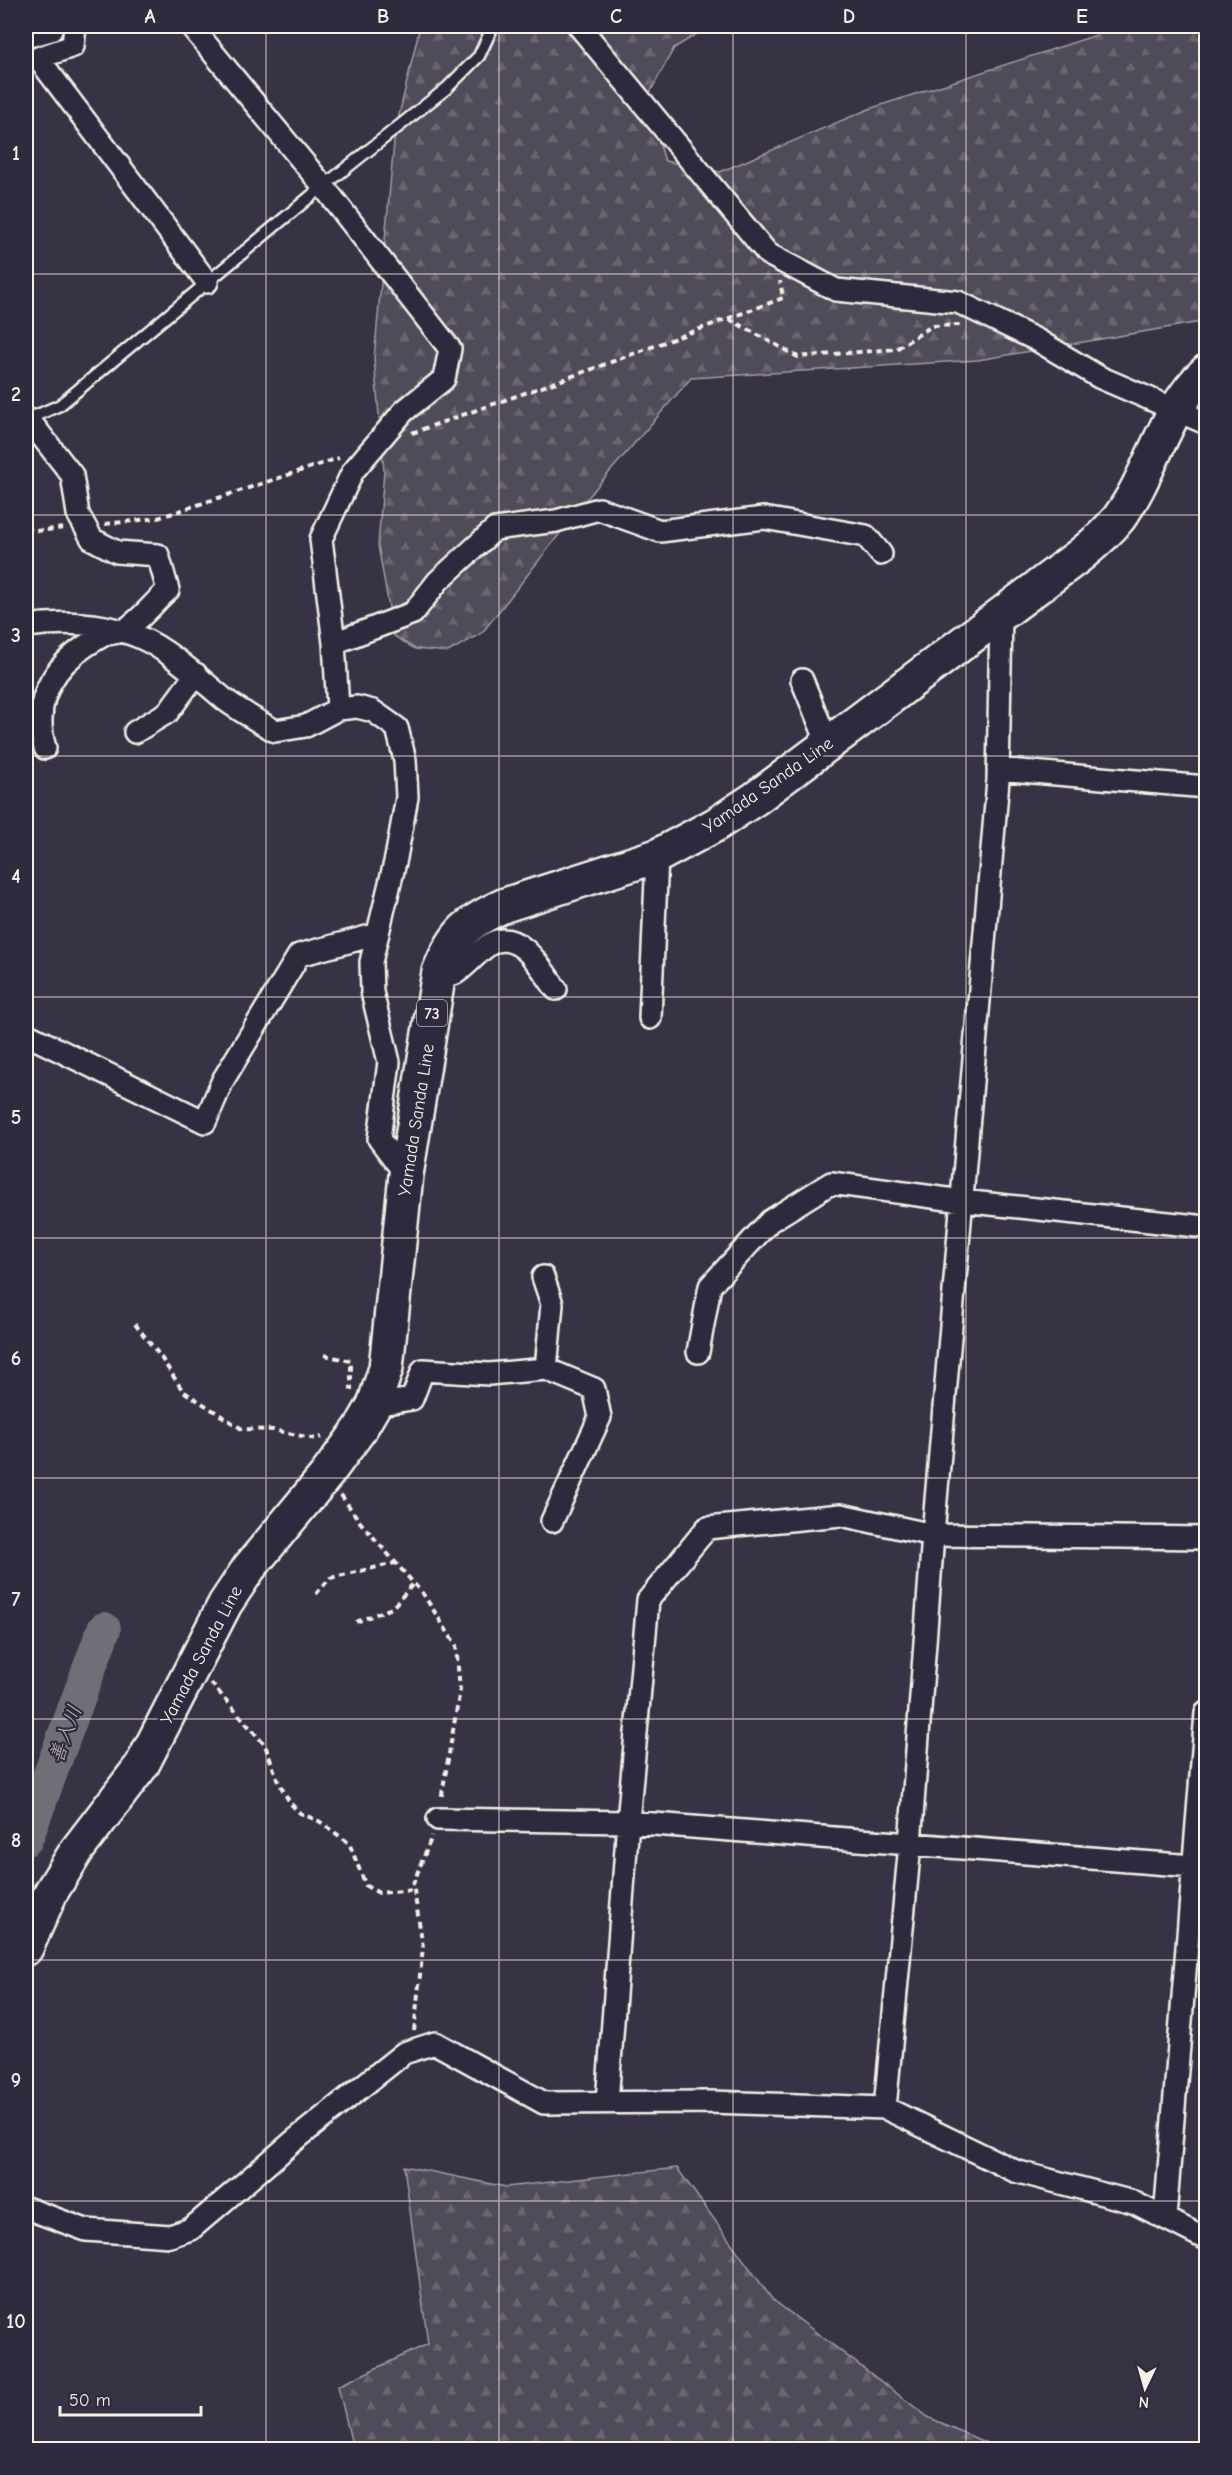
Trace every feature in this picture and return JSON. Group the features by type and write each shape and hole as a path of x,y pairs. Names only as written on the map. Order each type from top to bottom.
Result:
{"main road":[{"name":"Yamada Sanda Line","path":"26,1948 51,1892 77,1850 142,1765 225,1604 249,1568 327,1474 360,1429 374,1405 387,1368 406,1175 439,972 450,945 465,927 506,904 657,856 715,825 756,798 1079,556 1099,540 1119,518 1133,495 1176,408 1194,383 1206,372"}],"street":[{"path":"26,37 51,30 52,26"},
{"path":"75,26 73,46 39,58 207,282"},
{"path":"191,26 323,186 450,349 444,379 404,411 352,471 321,539 334,643 338,709"},
{"path":"579,26 768,254 836,290 958,302 1037,340 1099,377 1176,408 1206,423"},
{"path":"27,420 72,475 78,514 92,539 117,552 158,555 168,590 123,631 104,634 63,663 45,690 40,729 45,748"},
{"path":"334,643 413,613 438,581 495,529 556,521 599,509 660,531 764,518 866,536 881,554"},
{"path":"885,2108 910,1844 933,1535 998,770 1001,615"},
{"path":"26,626 50,622 112,628 141,638 196,674 226,700 275,731 306,726 338,709 357,708 373,711 397,728 405,760 407,797 396,858 371,962 372,992 389,1062 379,1139 406,1175"},
{"path":"135,732 168,712 196,674"},
{"path":"802,680 828,744"},
{"path":"998,770 1206,787"},
{"path":"650,1018 657,856"},
{"path":"26,1034 205,1122 223,1080 299,955 378,934"},
{"path":"439,972 454,974 491,944 503,940 517,942 532,957 556,989"},
{"path":"698,1352 710,1286 770,1221 831,1183 962,1201 1206,1227"},
{"path":"543,1277 552,1304 546,1369"},
{"path":"374,1405 412,1399 423,1370 489,1374 546,1369 594,1389 600,1417 552,1521"},
{"path":"607,2103 628,1822 648,1600 707,1528 841,1515 933,1535 1206,1538"},
{"path":"1165,2218 1200,1866 1206,1713"},
{"path":"438,1819 628,1822 1200,1866"},
{"path":"26,2208 86,2230 170,2236 191,2229 295,2140 404,2053 435,2043 544,2103 710,2102 885,2108 1015,2171 1133,2202 1206,2239"}],"lane":[{"path":"27,420 60,405 323,186 447,88 479,56 493,26"}],"path":[{"path":"401,436 587,371 783,298 777,259"},
{"path":"729,318 798,357 896,349 932,326 1000,322"},
{"path":"102,524 158,518 346,455"},
{"path":"26,529 36,531 69,528"},
{"path":"135,1324 183,1391 242,1429 273,1430 316,1439 332,1435"},
{"path":"26,1516 29,1563 26,1590"},
{"path":"316,1594 330,1578 395,1563"},
{"path":"356,1622 392,1608 413,1584"},
{"path":"192,1666 204,1675 265,1745 278,1781 290,1803 300,1813 319,1821 349,1843 366,1886 379,1893 414,1890"}],"green space":[{"path":"420,26 710,26 674,48 646,100 665,161 720,172 869,109 1124,26 1206,26 1206,321 978,360 691,378 594,490 482,633 448,652 415,649 394,636 378,545 384,471 374,359 395,132"},
{"path":"404,2166 506,2187 677,2168 772,2299 928,2417 1000,2449 353,2449 338,2386 428,2344"}],"waterway":[{"name":"善入川","path":"26,1839 104,1629"}]}
